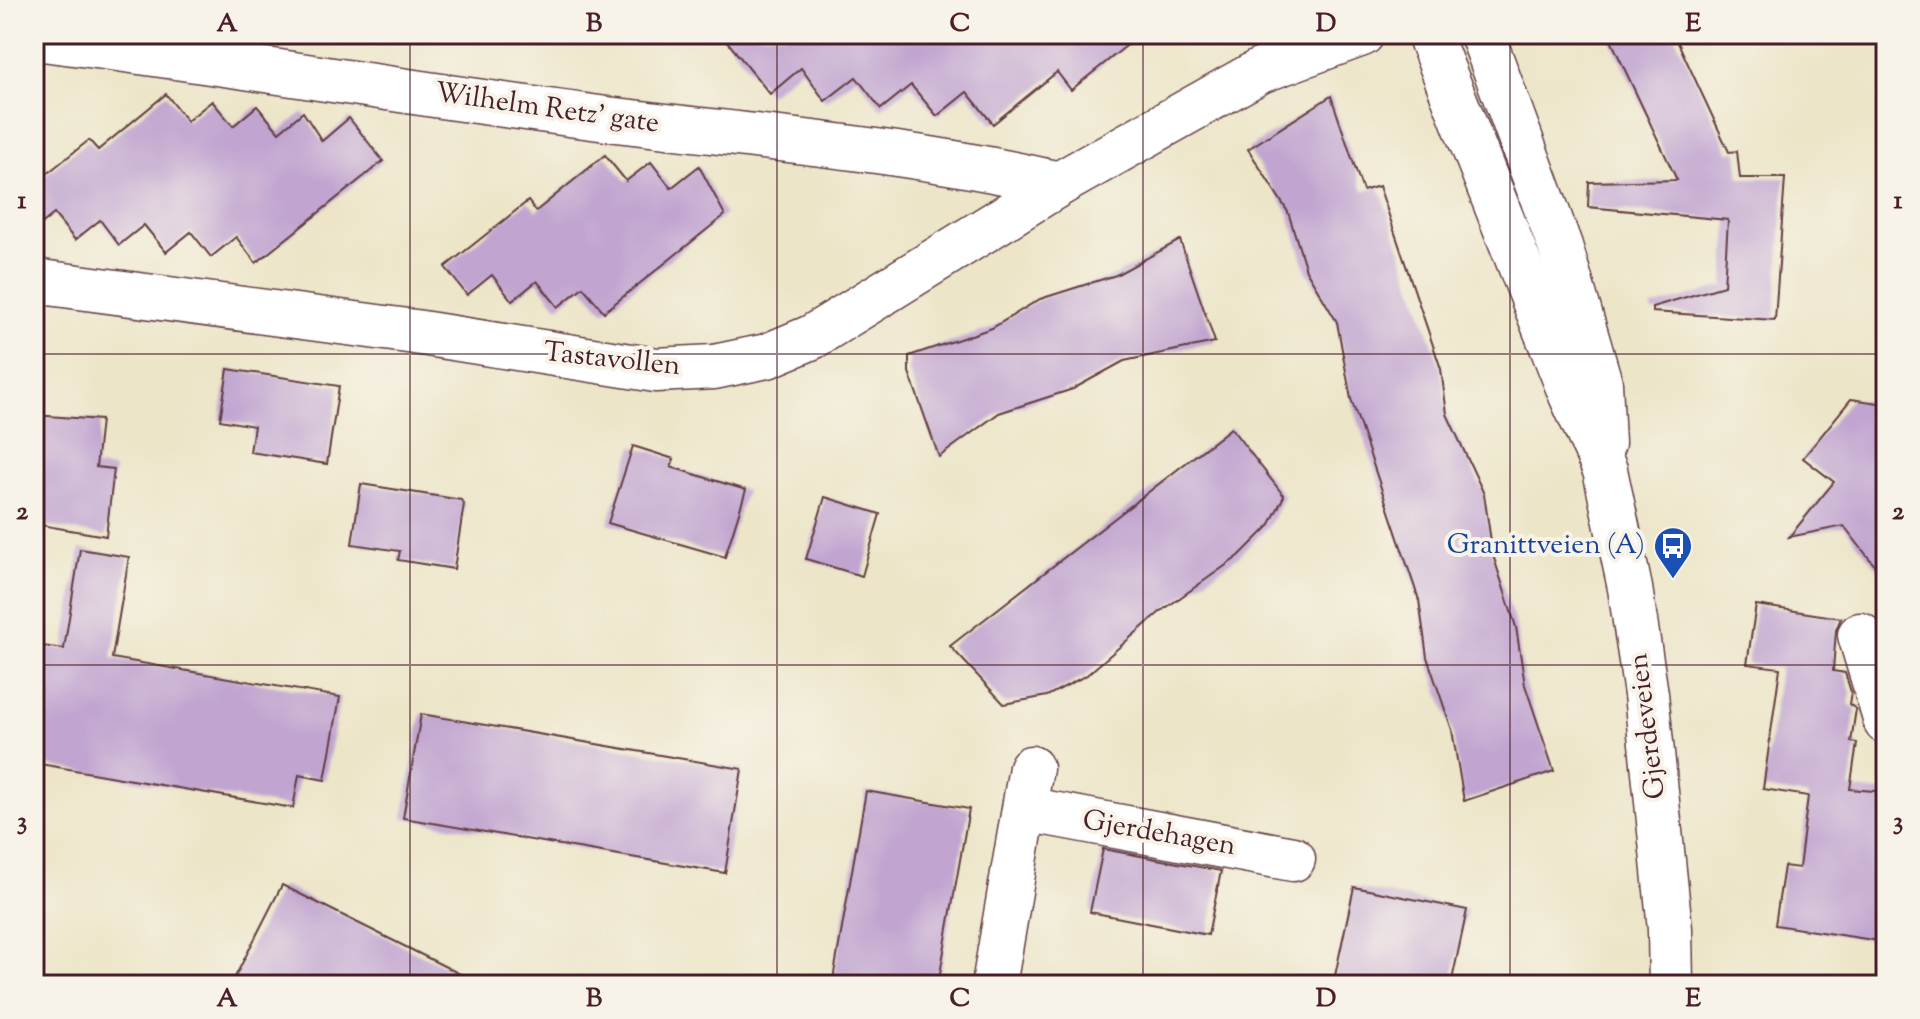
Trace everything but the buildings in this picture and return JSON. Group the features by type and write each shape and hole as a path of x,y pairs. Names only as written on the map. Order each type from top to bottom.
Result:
{"street":[{"name":"Tastavollen","path":"1260,71 1291,34"},
{"name":"Tastavollen","path":"34,281 415,332 656,370 714,367 767,356 812,337 1059,184 1260,71 1362,34"},
{"name":"Gjerdeveien","path":"1429,34 1571,395 1605,470"},
{"name":"Gjerdeveien","path":"1482,34 1556,232 1596,368 1605,470 1630,588 1646,694 1670,929 1671,985"},
{"name":"Wilhelm Retz' gate","path":"34,38 142,50 587,116 990,168 1059,184"},
{"path":"1860,635 1886,722"},
{"name":"Gjerdehagen","path":"994,985 1028,788 1293,859"}],"place":[{"name":"Granittveien (A)","path":"1673,580"}]}
